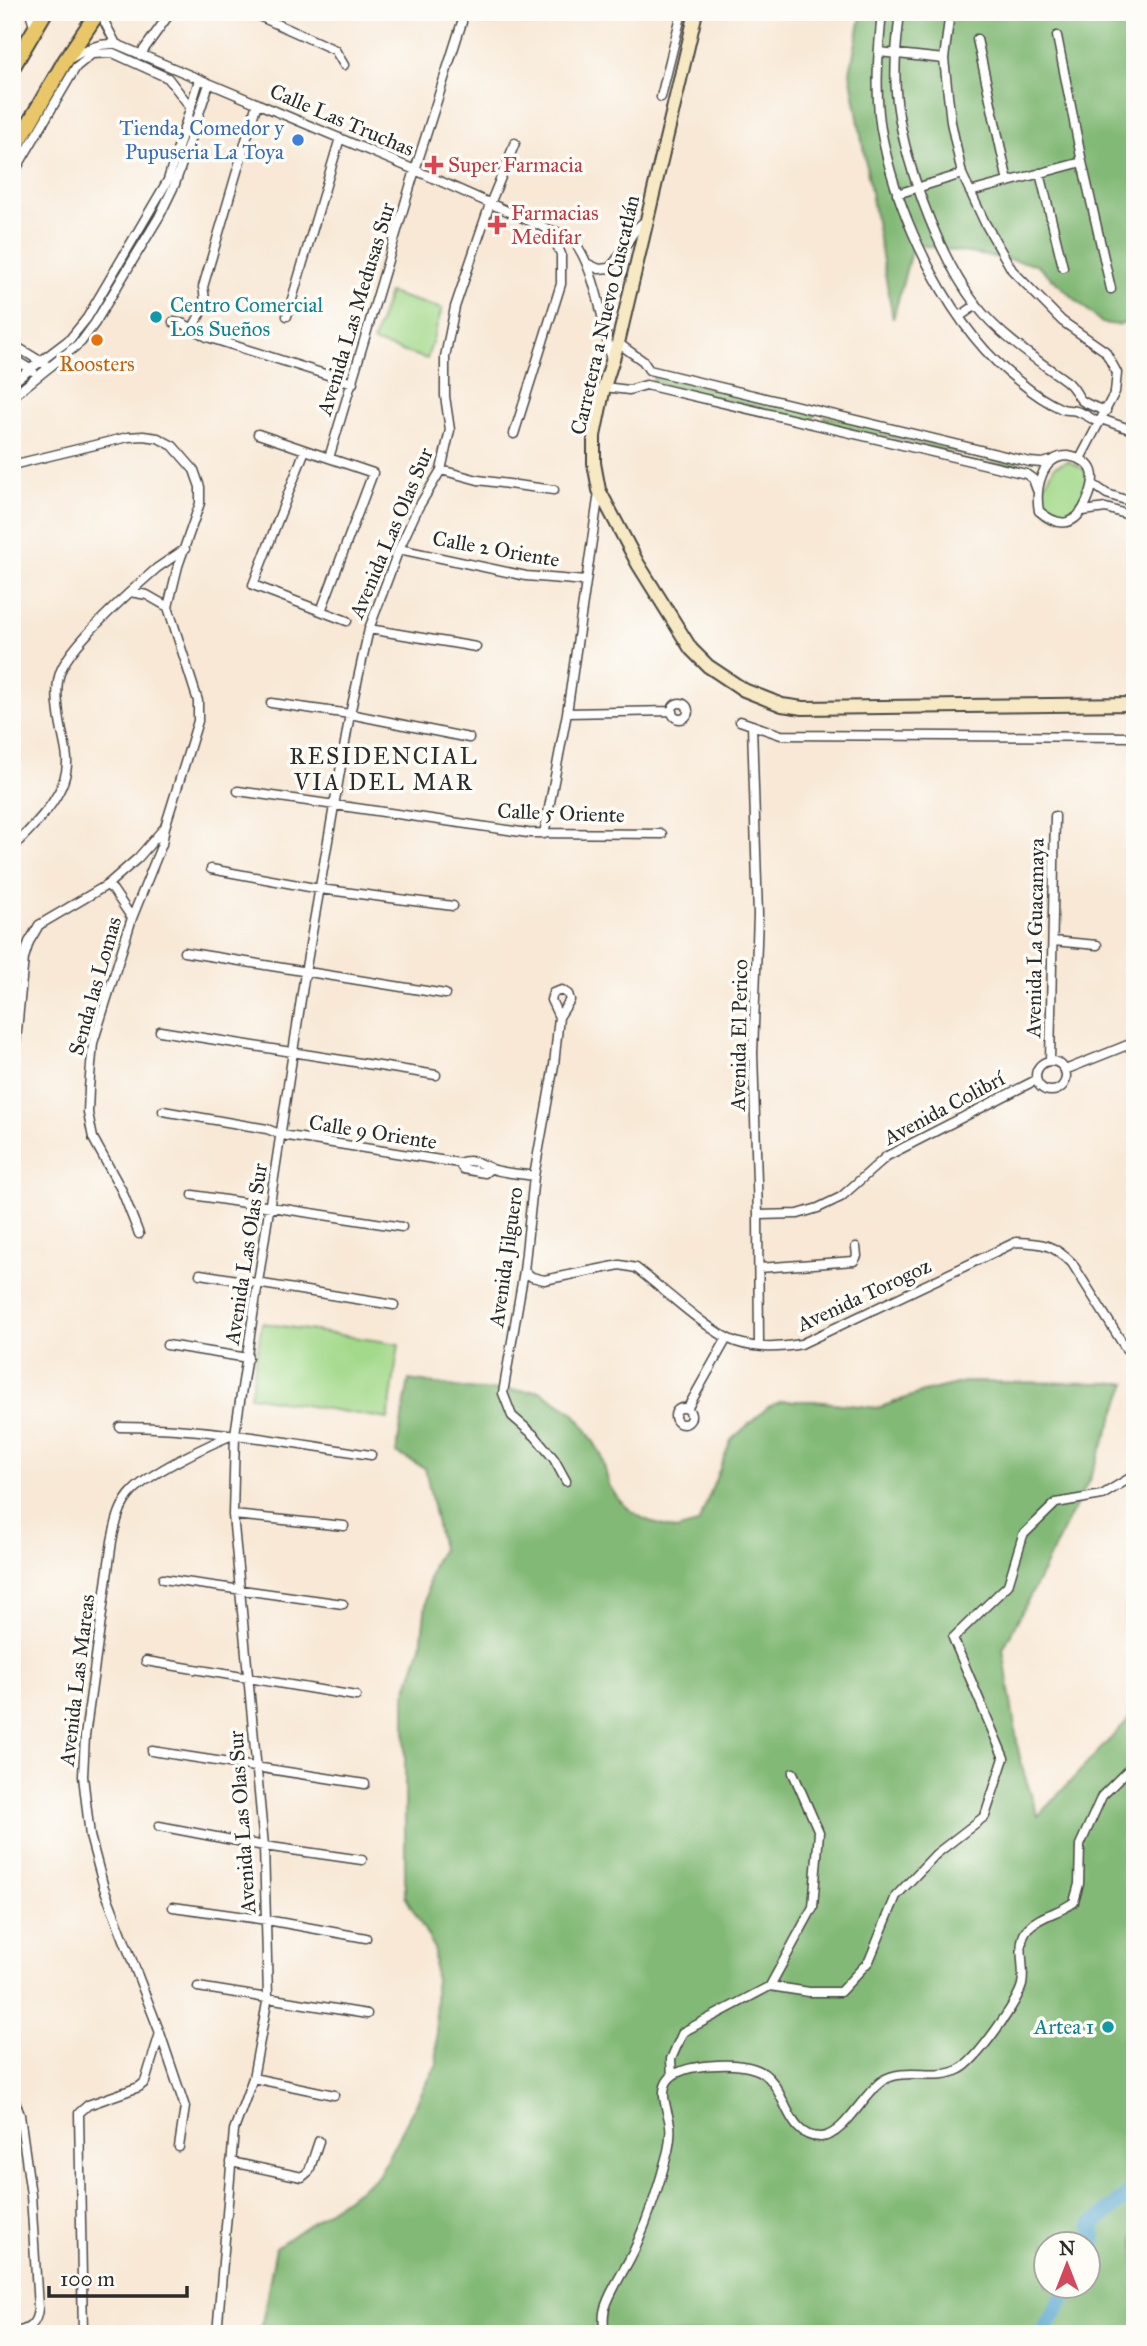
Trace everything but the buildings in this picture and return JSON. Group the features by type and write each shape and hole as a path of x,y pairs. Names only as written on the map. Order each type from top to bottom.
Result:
{"highway":[{"path":"12,68 45,12"},
{"path":"17,157 23,133 97,12"}],"street":[{"path":"30,12 35,29"},
{"path":"104,12 105,23 116,44"},
{"path":"140,55 171,12"},
{"path":"250,12 335,50 344,65"},
{"path":"661,97 682,12"},
{"name":"Carretera a Nuevo Cuscatlán","path":"696,12 618,342 604,387 593,451 599,489 638,564 691,649 728,682 758,698 803,708 1135,704"},
{"path":"882,12 879,52 882,138 897,194 932,274 959,317 993,359 1018,381 1063,410 1075,410 1135,430"},
{"path":"900,12 895,53 901,131 918,187 945,253 976,305 1018,347 1074,386 1081,400 1102,418"},
{"path":"950,12 944,59 951,122 962,174 970,192 1012,270 1062,321 1105,351 1117,373 1115,392 1080,458"},
{"name":"Avenida Las Medusas Sur","path":"330,458 415,170 463,22"},
{"path":"1057,36 1111,289"},
{"path":"977,39 1008,182"},
{"path":"65,61 91,47 103,43 116,44"},
{"name":"Calle Las Truchas","path":"116,44 550,230 565,234 573,240 588,264 604,317 611,365"},
{"path":"879,52 944,59"},
{"path":"12,176 17,157 76,67 92,54 113,53 167,78 191,108"},
{"path":"167,78 173,68"},
{"path":"12,383 70,339 87,317 168,180 199,80"},
{"path":"12,397 81,342 95,323 159,217 175,184 209,84"},
{"path":"192,328 204,309 206,297 203,286 257,103"},
{"path":"287,316 340,138"},
{"name":"Avenida Las Olas Sur","path":"217,2334 234,2130 253,2078 268,1997 264,1846 233,1515 235,1434 305,973 350,714 369,629 399,549 440,470 450,430 445,396 447,345 455,307 490,204 515,143"},
{"path":"970,192 1083,162"},
{"path":"1040,173 1063,267"},
{"path":"897,194 962,174"},
{"path":"588,264 599,269 609,268 626,246 636,226 647,220"},
{"path":"514,433 561,284 561,254 550,230"},
{"path":"959,317 976,305"},
{"path":"173,322 192,328 207,337 353,383"},
{"path":"618,342 643,361 649,370 646,385"},
{"path":"12,345 50,368"},
{"path":"12,358 41,376"},
{"path":"604,387 629,390 646,385 1026,474 1033,479 1037,489 1039,511 1057,522 1068,523 1083,511 1094,485 1092,472 1080,458 1062,456 1042,463 1030,462 649,370"},
{"path":"1075,410 1081,400"},
{"path":"820,426 823,412"},
{"path":"258,433 373,472 321,611"},
{"path":"12,465 128,437 143,436 158,438 185,457 194,470 200,487 200,503 178,566 168,607 147,595 130,592"},
{"path":"305,450 253,585 347,621"},
{"path":"1037,489 1050,461"},
{"path":"440,470 478,480 554,490"},
{"path":"1094,485 1107,494 1135,503"},
{"path":"544,834 566,713 599,489"},
{"path":"1083,511 1106,508 1135,517"},
{"path":"12,849 54,800 63,781 67,761 58,707 60,673 67,660 130,592 185,549"},
{"name":"Calle 2 Oriente","path":"399,549 526,576 586,581"},
{"name":"Senda las Lomas","path":"139,1234 122,1191 93,1138 88,1113 93,1043 132,918 162,844 198,721 198,701 168,607"},
{"path":"369,629 476,647"},
{"path":"271,702 350,714 469,738"},
{"path":"566,713 672,711"},
{"path":"740,721 781,735 1135,737"},
{"name":"Avenida El Perico","path":"752,725 758,915 753,1053 759,1346"},
{"name":"Calle 5 Oriente","path":"238,791 544,834 662,834"},
{"name":"Avenida La Guacamaya","path":"1050,1061 1055,816"},
{"path":"12,1050 16,1041 24,958 39,925 107,885 138,858 165,827"},
{"path":"211,869 320,889 453,906"},
{"path":"107,885 132,918"},
{"path":"1052,941 1097,944"},
{"path":"184,952 445,994"},
{"name":"Avenida Jilguero","path":"559,1017 554,1065 534,1176 524,1270 503,1393 512,1416 535,1436 554,1459 566,1481"},
{"path":"160,1031 436,1075"},
{"path":"1065,1070 1135,1042"},
{"path":"1050,1061 1059,1063 1065,1070 1066,1080 1055,1091 1041,1088 1035,1080 1038,1067 1050,1061"},
{"name":"Avenida Colibrí","path":"758,1215 798,1214 830,1202 841,1196 887,1156 1035,1080"},
{"name":"Calle 9 Oriente","path":"163,1111 267,1129 282,1135 459,1163 463,1169 485,1173 490,1169 534,1176"},
{"path":"12,1160 16,1190"},
{"path":"193,1195 402,1227"},
{"name":"Avenida Torogoz","path":"524,1270 532,1277 544,1279 620,1265 636,1268 727,1338 759,1346 784,1348 801,1345 1016,1242 1042,1243 1060,1251 1072,1263 1135,1363"},
{"path":"759,1268 854,1261 857,1256 856,1247"},
{"path":"200,1273 394,1306"},
{"path":"687,1409 727,1338"},
{"path":"167,1345 248,1358"},
{"path":"120,1427 167,1427 235,1434 371,1455"},
{"name":"Avenida Las Mareas","path":"179,2147 185,2106 104,1888 90,1836 83,1776 85,1736 117,1518 132,1492 144,1482 235,1434"},
{"path":"770,1986 809,1993 840,1993 869,1961 896,1896 936,1854 985,1816 1004,1758 953,1638 1008,1585 1023,1535 1056,1503 1102,1495 1135,1475"},
{"path":"233,1515 344,1526"},
{"path":"163,1578 343,1604"},
{"path":"146,1661 356,1696"},
{"path":"152,1751 365,1784"},
{"path":"604,2334 604,2310 636,2247 662,2177 670,2143 670,2124 663,2097 667,2081 679,2070 701,2067 725,2065 757,2069 776,2085 796,2125 808,2135 821,2137 832,2134 841,2127 883,2080 909,2074 932,2076 952,2073 962,2068 987,2040 1017,1997 1023,1979 1024,1937 1028,1928 1044,1917 1069,1906 1077,1895 1080,1845 1102,1796 1135,1763"},
{"path":"672,2076 671,2059 683,2032 770,1986 813,1907 818,1832 793,1773"},
{"path":"159,1826 264,1846 362,1860"},
{"path":"173,1907 366,1938"},
{"path":"198,1987 367,2014"},
{"path":"83,2334 79,2113 88,2105 139,2087 145,2082 160,2033"},
{"path":"253,2078 334,2095"},
{"path":"12,2093 22,2127 31,2195 38,2308 38,2319 33,2326 12,2332"},
{"path":"231,2162 302,2177 309,2171 319,2141"}],"green space":[{"path":"862,12 1135,12 1135,326 1126,323 1102,323 1036,264 913,244 893,319 850,72"},
{"path":"389,293 442,309 427,359 373,342"},
{"path":"654,375 815,414 813,420 653,381"},
{"path":"825,416 1031,466 1032,470 824,422"},
{"path":"1068,461 1084,469 1088,481 1071,512 1057,517 1042,504 1041,491 1055,466"},
{"path":"262,1323 399,1344 388,1419 250,1396"},
{"path":"409,1380 476,1390 540,1391 574,1413 584,1426 601,1454 609,1485 618,1499 644,1519 675,1530 698,1524 731,1440 768,1407 782,1401 814,1401 878,1408 923,1392 965,1382 1127,1383 1089,1480 1003,1649 1020,1761 1038,1816 1127,1721 1135,1707 1135,2334 260,2334 276,2247 378,2176 437,2064 434,1947 405,1896 405,1695 421,1646 429,1578 442,1549 425,1468 396,1453"}],"waterway":[{"path":"1092,2230 1092,2225 1135,2189"},
{"path":"1042,2334 1062,2300"}],"place":[{"name":"Tienda, Comedor y Pupuseria La Toya","path":"298,140"},
{"name":"Super Farmacia","path":"434,165"},
{"name":"Farmacias Medifar","path":"497,225"},
{"name":"Centro Comercial Los Sueños","path":"156,317"},
{"name":"Roosters","path":"97,340"},
{"name":"Artea 1","path":"1108,2027"}],"district":[{"name":"RESIDENCIAL VIA DEL MAR","path":"384,769"}]}
